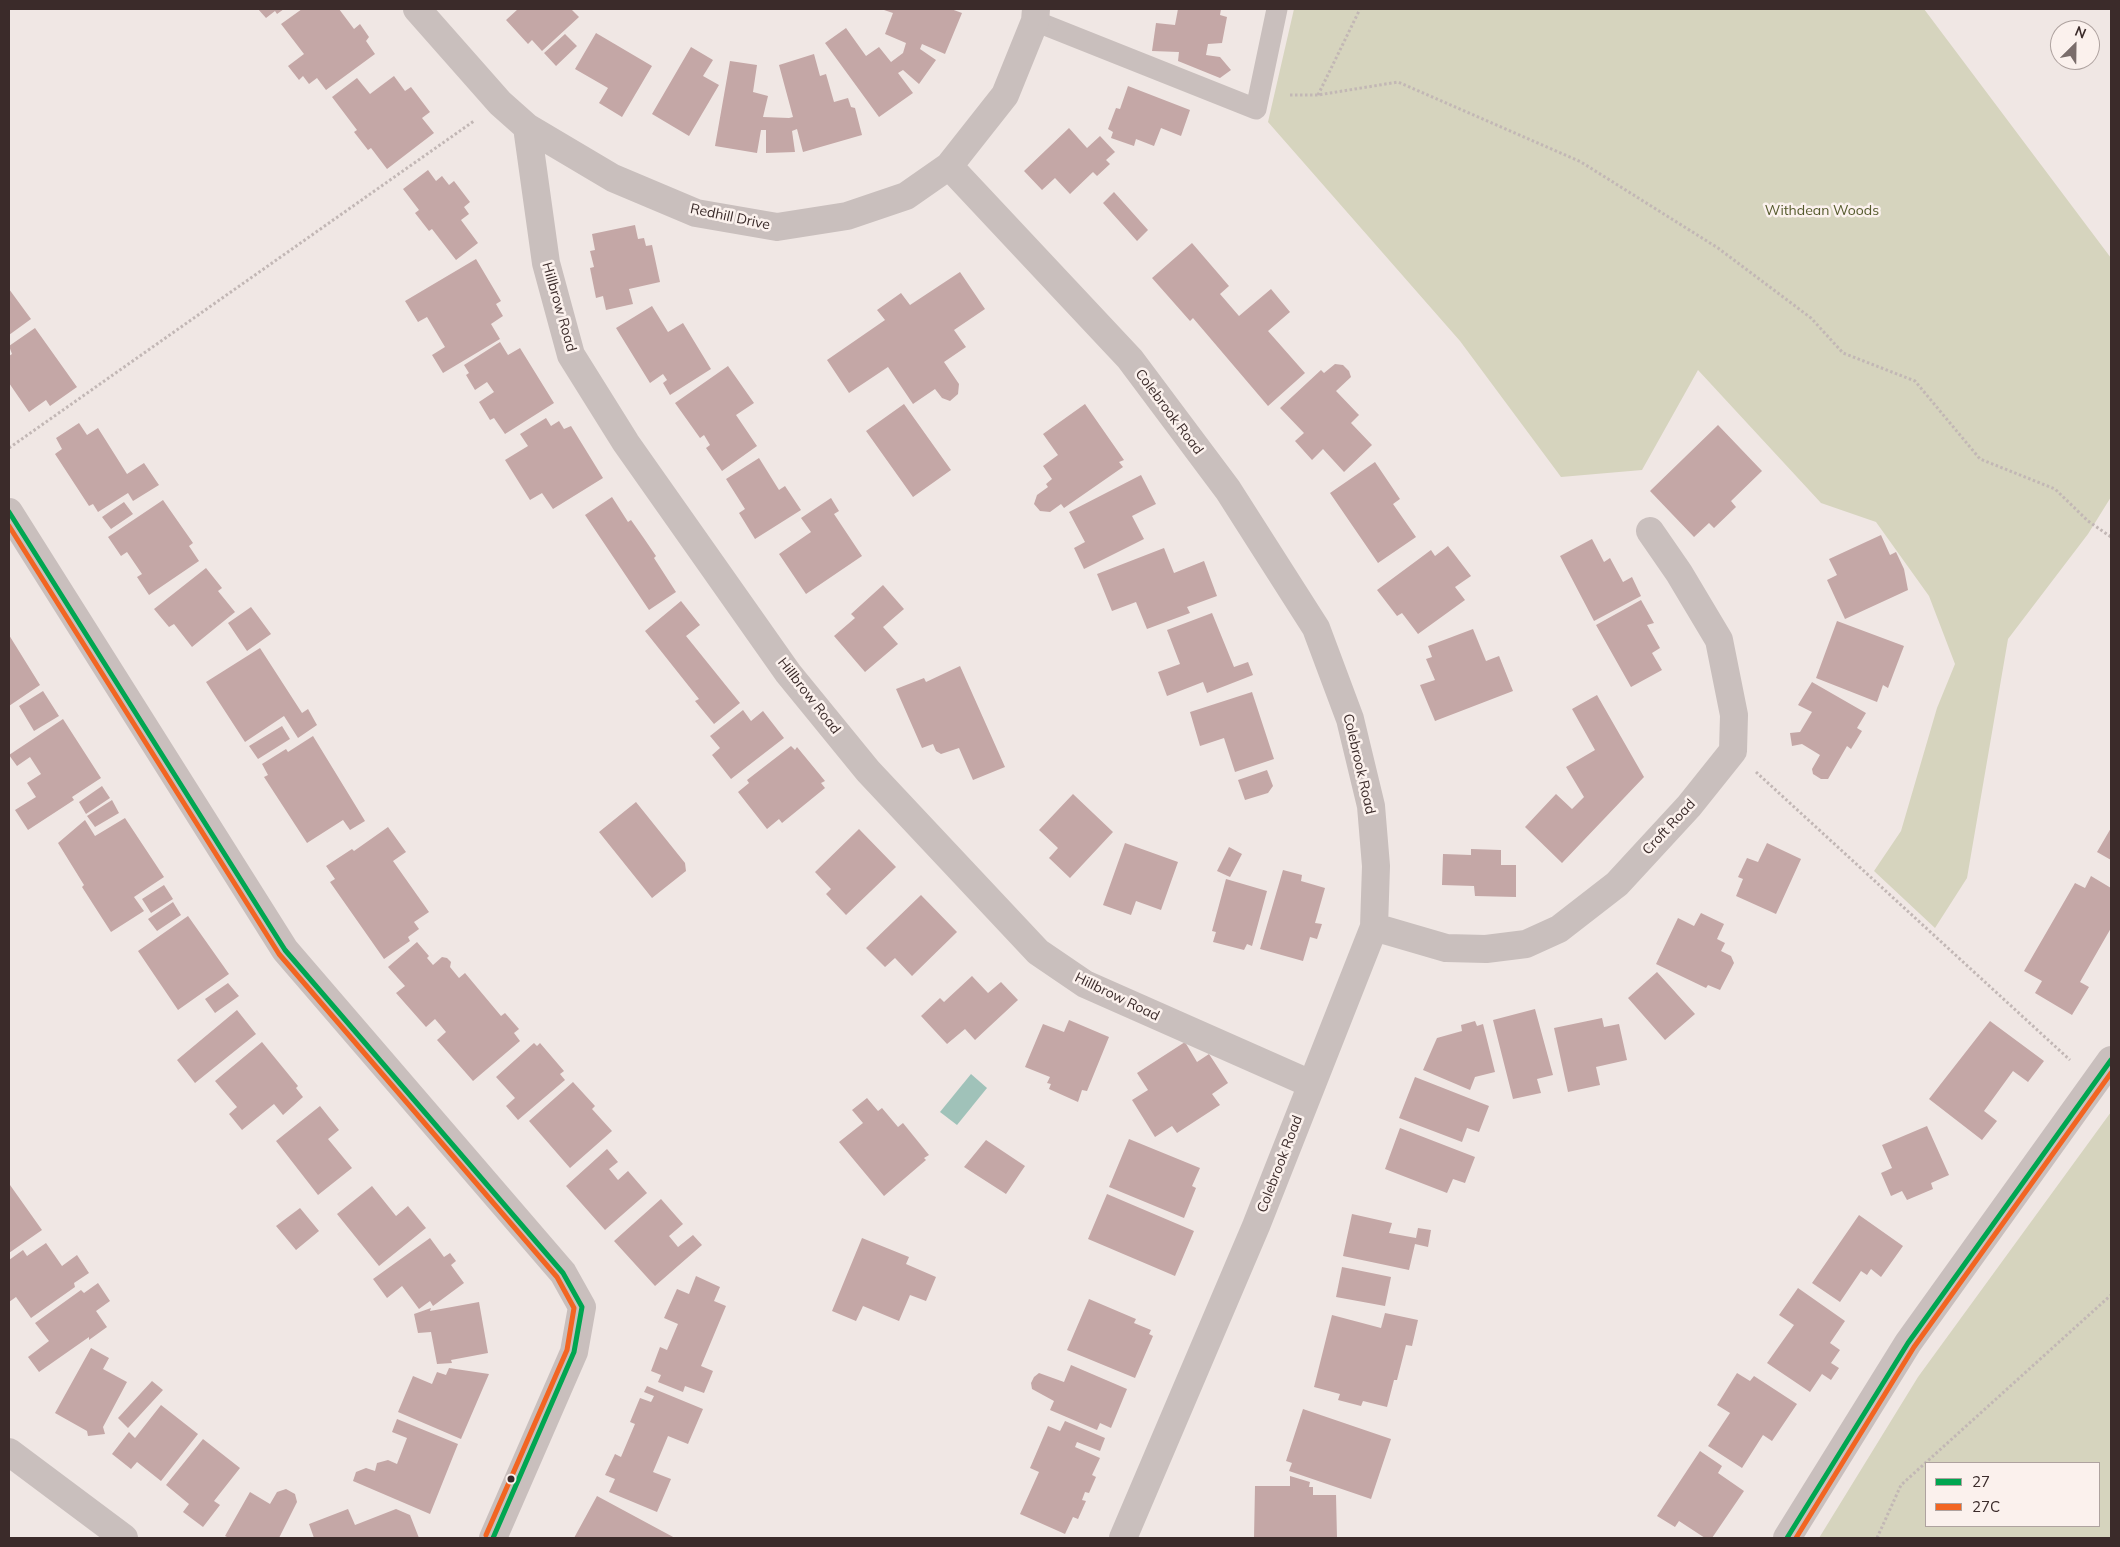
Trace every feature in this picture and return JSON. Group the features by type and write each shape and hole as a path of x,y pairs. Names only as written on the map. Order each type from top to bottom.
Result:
{"street":[{"name":"Redhill Drive","path":"417,9 500,103 527,127 613,178 696,213 777,227 848,216 906,196 949,166 1006,95 1035,15"},
{"name":"Hillbrow Road","path":"527,127 546,263 572,355 626,443 788,673 868,771 1038,952 1085,984 1312,1084"},
{"name":"Colebrook Road","path":"949,166 1130,359 1228,490 1316,628 1350,719 1371,806 1376,866 1374,927 1252,1236 1123,1538"},
{"path":"13,526 285,950 563,1273 582,1307 574,1352 493,1538"},
{"path":"1650,531 1679,573 1719,640 1734,715 1733,752"},
{"name":"Croft Road","path":"1374,927 1446,948 1486,949 1526,944 1559,929 1617,884 1689,806 1733,752"},
{"path":"1787,1538 1908,1343 2111,1060"},
{"path":"9,1452 124,1538"}],"lane":[{"path":"1035,15 1256,109 1277,9"}],"path":[{"path":"1318,96 1360,9"},
{"path":"1259,94 1318,96 1398,82 1581,162 1718,248 1811,318 1843,353 1915,381 1980,459 2055,489 2088,521 2111,537"},
{"path":"9,448 500,103"},
{"path":"1733,752 2095,1083"},
{"path":"1926,1462 2111,1295"},
{"path":"1877,1538 1901,1485 1925,1463"}],"green space":[{"name":"Withdean Woods","path":"1294,9 1924,9 2111,258 2111,497 2088,534 2008,639 1967,878 1935,928 1874,871 1901,831 1937,708 1955,664 1929,596 1876,522 1821,503 1698,370 1642,470 1561,477 1460,341 1268,122"},
{"path":"2111,1112 2111,1538 1819,1538 1918,1377"}],"water":[{"path":"971,1074 987,1088 957,1125 940,1112"}],"building":[{"path":"258,9 284,9 277,14 275,11 266,18"},
{"path":"302,9 339,9 354,29 360,24 369,37 366,41 375,54 326,90 317,78 309,84 303,76 299,80 288,66 304,54 281,24"},
{"path":"518,9 571,9 579,17 542,51 532,40 528,44 506,20"},
{"path":"881,9 951,9 962,13 945,54 922,44 920,49 936,60 919,84 903,70 898,73 913,93 879,117 825,43 846,28 866,56 879,47 891,62 903,53 906,43 885,34 893,13"},
{"path":"1178,9 1221,9 1220,15 1227,17 1222,43 1208,44 1206,55 1220,57 1231,70 1220,78 1178,61 1179,52 1152,51 1156,23 1175,25"},
{"path":"596,33 652,66 622,117 599,103 608,88 575,69"},
{"path":"565,34 577,46 556,66 544,53"},
{"path":"691,47 713,60 703,76 719,85 689,136 652,114"},
{"path":"814,54 820,76 826,74 834,102 848,98 851,107 855,108 862,135 803,152 797,129 792,131 795,152 766,153 766,130 761,130 757,153 715,146 730,61 757,65 753,92 768,96 763,117 789,118 793,117 779,65"},
{"path":"394,76 405,91 411,87 430,112 422,118 434,133 387,169 371,148 368,150 354,132 357,130 332,97 357,78 370,94"},
{"path":"1128,86 1190,110 1181,136 1161,128 1154,146 1136,139 1134,146 1111,138 1113,132 1108,129 1116,108 1120,109"},
{"path":"1069,128 1087,148 1100,136 1115,152 1106,160 1110,164 1097,176 1093,172 1070,194 1055,178 1042,190 1024,171"},
{"path":"428,170 436,181 442,176 449,185 454,181 470,202 464,207 469,214 461,220 478,243 456,260 432,229 429,231 415,213 419,210 403,189"},
{"path":"1114,192 1148,230 1137,241 1103,203"},
{"path":"635,225 638,239 644,238 646,246 652,245 660,282 629,289 633,304 606,310 603,296 596,298 590,268 594,267 590,251 595,250 592,234"},
{"path":"1192,243 1229,286 1220,294 1239,316 1271,289 1290,312 1268,331 1305,373 1268,406 1193,318 1190,321 1152,278"},
{"path":"476,259 501,301 496,304 503,316 491,324 500,339 443,373 432,355 445,347 427,317 418,322 405,301"},
{"path":"960,272 985,309 954,330 966,347 944,362 959,384 958,394 950,401 942,398 935,389 913,404 888,367 849,393 827,360 885,320 877,310 901,293 910,305"},
{"path":"9,289 31,319 9,335"},
{"path":"652,306 668,332 683,323 711,369 670,395 663,383 667,380 663,374 650,383 616,328"},
{"path":"35,328 77,387 50,406 46,400 29,412 9,383 9,356 12,354 9,346"},
{"path":"500,342 508,355 520,348 554,403 505,434 494,418 490,420 479,402 494,392 487,382 475,390 466,375 469,373 464,365"},
{"path":"1335,364 1343,365 1349,371 1351,377 1336,391 1359,415 1351,423 1372,445 1344,472 1323,449 1312,460 1295,441 1304,433 1280,408 1321,370 1324,373"},
{"path":"728,366 754,403 736,415 757,446 722,471 706,448 710,445 704,435 700,438 675,403"},
{"path":"904,404 951,470 913,497 866,431"},
{"path":"1085,404 1124,460 1119,462 1123,467 1064,508 1061,504 1050,512 1040,511 1034,504 1037,495 1048,487 1046,484 1052,479 1043,466 1058,455 1043,434"},
{"path":"546,418 551,426 559,421 564,429 571,426 603,478 553,509 542,493 530,500 505,460 528,446 520,434"},
{"path":"79,423 87,435 98,428 127,474 144,463 159,485 133,501 128,493 98,512 93,504 89,506 55,454 62,449 56,438"},
{"path":"1718,425 1762,471 1731,501 1736,507 1714,528 1709,523 1694,537 1650,491"},
{"path":"759,458 779,490 785,486 801,510 755,539 739,513 745,509 726,479"},
{"path":"1375,462 1400,499 1393,504 1416,537 1378,563 1330,493"},
{"path":"1141,475 1156,504 1132,516 1144,539 1084,569 1074,548 1085,542 1069,512"},
{"path":"612,497 628,522 631,520 656,556 654,558 676,592 649,610 585,515"},
{"path":"831,498 839,511 834,514 862,556 806,594 779,554 811,532 801,518"},
{"path":"163,500 193,543 189,546 199,561 149,595 137,577 142,574 127,552 121,556 108,537"},
{"path":"124,502 133,514 111,529 102,517"},
{"path":"1881,535 1890,555 1896,552 1904,569 1908,590 1845,619 1827,580 1837,575 1829,559"},
{"path":"1592,539 1604,562 1610,558 1623,582 1632,577 1641,596 1594,621 1560,556"},
{"path":"1448,546 1471,576 1455,587 1465,600 1418,634 1402,613 1397,616 1377,590 1431,550 1435,556"},
{"path":"1164,548 1174,573 1204,561 1217,596 1187,607 1190,613 1147,629 1136,602 1112,611 1097,574"},
{"path":"206,568 222,588 218,591 235,612 192,647 174,624 169,627 154,609"},
{"path":"883,585 904,609 883,627 898,644 865,672 834,636 855,618 851,614"},
{"path":"1641,600 1654,623 1647,625 1660,648 1652,653 1662,670 1631,687 1596,625"},
{"path":"681,601 700,625 686,636 740,703 714,724 695,701 699,699 645,631"},
{"path":"251,607 271,634 247,651 228,623"},
{"path":"1212,613 1234,667 1248,662 1253,675 1207,693 1203,682 1167,696 1158,672 1180,664 1167,630"},
{"path":"1837,621 1904,646 1888,688 1883,685 1877,702 1816,678"},
{"path":"1473,629 1486,661 1499,656 1513,691 1435,721 1420,685 1435,680 1426,659 1432,657 1428,646"},
{"path":"9,635 40,685 9,706"},
{"path":"260,648 302,713 308,709 317,725 298,738 284,716 245,742 206,682"},
{"path":"960,666 1005,767 973,780 959,748 941,754 936,751 933,744 922,748 896,689 924,678 926,682"},
{"path":"1812,682 1866,713 1857,728 1862,731 1851,749 1847,746 1828,779 1821,779 1813,774 1812,769 1820,755 1802,744 1792,746 1790,733 1800,732 1812,712 1798,705"},
{"path":"43,691 59,716 34,731 19,706"},
{"path":"1252,692 1274,759 1235,772 1224,738 1200,746 1190,712"},
{"path":"1597,695 1644,777 1562,863 1525,827 1556,794 1572,809 1584,797 1566,767 1595,750 1572,709"},
{"path":"743,710 751,721 763,711 784,738 731,779 712,755 720,748 710,736"},
{"path":"63,719 101,778 72,797 74,800 28,830 15,810 36,797 27,783 41,774 30,757 17,766 9,755"},
{"path":"282,726 290,739 258,759 249,746"},
{"path":"313,736 365,821 350,830 343,820 307,843 264,777 268,775 262,764 286,749 288,752"},
{"path":"791,746 795,750 797,747 825,781 821,783 825,788 782,823 779,819 767,829 738,792 749,783 747,780"},
{"path":"1267,770 1273,786 1268,793 1245,800 1238,780"},
{"path":"102,786 110,798 86,814 79,802"},
{"path":"1073,794 1113,832 1070,878 1049,858 1058,848 1039,830"},
{"path":"112,800 119,813 95,827 87,816"},
{"path":"636,802 685,863 686,871 652,898 599,832"},
{"path":"125,818 164,877 134,897 144,911 111,932 82,887 84,885 58,843 85,820 95,836"},
{"path":"388,827 406,852 393,861 429,912 414,922 419,929 408,937 410,941 384,959 330,882 335,879 326,866 352,849 354,851"},
{"path":"2111,828 2111,860 2097,852"},
{"path":"859,829 896,867 846,915 826,894 831,889 815,872"},
{"path":"1125,843 1178,862 1161,910 1136,901 1131,915 1103,905"},
{"path":"1767,843 1801,859 1776,914 1736,896 1743,879 1738,877 1747,858 1758,862"},
{"path":"1229,847 1242,854 1230,877 1217,871"},
{"path":"1471,849 1501,850 1501,865 1516,865 1516,897 1475,896 1474,886 1442,885 1443,854 1471,855"},
{"path":"1283,870 1302,875 1301,881 1325,888 1315,923 1322,924 1317,939 1310,937 1303,961 1260,949"},
{"path":"2091,876 2111,888 2111,928 2080,982 2089,987 2072,1015 2035,993 2042,981 2024,971 2075,883 2085,888"},
{"path":"1226,879 1267,891 1252,946 1247,944 1244,950 1213,942 1216,932 1212,931"},
{"path":"164,885 173,899 151,913 142,899"},
{"path":"921,895 957,932 912,976 895,958 885,967 866,948"},
{"path":"173,902 181,915 157,931 148,919"},
{"path":"1701,913 1724,924 1717,939 1725,943 1721,951 1731,956 1734,963 1720,990 1708,985 1706,988 1656,964 1678,918 1694,926"},
{"path":"188,916 229,974 178,1010 138,951"},
{"path":"417,942 429,956 427,958 433,965 442,957 447,958 451,962 450,967 459,978 465,973 501,1016 505,1013 519,1029 514,1033 520,1041 473,1081 437,1040 446,1032 435,1019 426,1027 396,993 405,986 388,967"},
{"path":"1657,972 1695,1014 1665,1040 1628,998"},
{"path":"972,976 988,993 1001,982 1018,1000 975,1040 965,1029 947,1044 921,1016 940,998 944,1002"},
{"path":"228,983 239,996 215,1013 205,999"},
{"path":"1535,1009 1553,1075 1537,1079 1541,1093 1513,1099 1493,1020"},
{"path":"237,1010 256,1034 195,1083 177,1060"},
{"path":"1602,1018 1604,1027 1619,1024 1627,1060 1596,1067 1600,1085 1568,1092 1554,1028"},
{"path":"1069,1020 1109,1037 1087,1091 1082,1090 1078,1102 1049,1089 1051,1084 1047,1083 1050,1077 1025,1067 1043,1024 1064,1032"},
{"path":"1475,1021 1477,1026 1483,1024 1495,1072 1475,1077 1470,1090 1423,1070 1437,1038 1462,1031 1461,1025"},
{"path":"1990,1021 2044,1061 2028,1082 2013,1071 1984,1111 1997,1121 1982,1140 1929,1099"},
{"path":"262,1042 298,1086 296,1088 303,1097 283,1115 274,1104 242,1130 229,1114 237,1107 215,1081"},
{"path":"1185,1042 1197,1062 1209,1054 1228,1083 1212,1094 1220,1105 1177,1133 1172,1126 1155,1137 1132,1100 1148,1090 1137,1073"},
{"path":"534,1043 537,1046 540,1043 564,1071 560,1074 565,1080 518,1120 506,1106 515,1098 496,1077"},
{"path":"1415,1077 1489,1106 1479,1132 1467,1128 1462,1142 1399,1118"},
{"path":"573,1082 595,1106 592,1109 612,1131 570,1168 529,1121"},
{"path":"867,1098 878,1111 882,1108 898,1127 903,1123 929,1155 924,1158 926,1160 884,1196 839,1142 863,1123 852,1110"},
{"path":"320,1106 339,1130 328,1139 352,1168 318,1195 276,1141"},
{"path":"1927,1126 1949,1175 1931,1183 1933,1189 1907,1200 1902,1191 1891,1196 1881,1173 1892,1168 1882,1145"},
{"path":"1400,1128 1475,1157 1465,1183 1453,1179 1447,1193 1385,1169"},
{"path":"1129,1139 1200,1168 1192,1186 1196,1188 1184,1218 1109,1187"},
{"path":"986,1140 1025,1166 1006,1194 964,1167"},
{"path":"607,1149 618,1162 609,1169 618,1180 628,1171 647,1193 605,1230 566,1186"},
{"path":"9,1186 42,1230 9,1253"},
{"path":"372,1186 396,1216 408,1206 426,1228 379,1266 337,1214"},
{"path":"1107,1194 1194,1231 1175,1276 1088,1239"},
{"path":"661,1199 683,1224 669,1236 678,1247 693,1235 702,1245 655,1286 614,1241"},
{"path":"300,1208 319,1231 296,1250 276,1226"},
{"path":"1352,1214 1392,1223 1389,1233 1416,1238 1418,1228 1431,1230 1428,1247 1415,1244 1409,1270 1343,1256"},
{"path":"1859,1215 1903,1246 1881,1277 1871,1269 1867,1275 1861,1271 1840,1302 1812,1283"},
{"path":"430,1238 444,1257 450,1253 456,1261 451,1265 464,1283 433,1306 430,1301 419,1309 402,1286 387,1298 373,1279"},
{"path":"862,1238 909,1257 906,1264 936,1277 926,1301 910,1295 899,1321 863,1306 856,1321 832,1311"},
{"path":"46,1243 62,1266 77,1255 89,1273 74,1283 75,1287 31,1318 16,1297 9,1302 9,1260 23,1250 27,1256"},
{"path":"1342,1267 1391,1277 1385,1306 1336,1297"},
{"path":"696,1276 720,1287 714,1301 726,1306 701,1366 713,1371 704,1393 685,1386 683,1392 658,1382 661,1375 651,1371 660,1347 667,1350 678,1324 664,1318 677,1289 689,1294"},
{"path":"98,1283 110,1301 96,1311 107,1327 89,1340 89,1337 39,1372 28,1357 49,1341 35,1323 81,1290 84,1293"},
{"path":"1798,1288 1845,1321 1830,1343 1840,1350 1831,1363 1839,1368 1831,1380 1822,1374 1810,1392 1767,1363 1794,1325 1779,1315"},
{"path":"1089,1299 1136,1319 1134,1323 1151,1330 1149,1334 1153,1336 1135,1378 1067,1350"},
{"path":"479,1302 488,1353 451,1360 452,1363 437,1364 431,1332 418,1333 414,1314 431,1308 430,1311"},
{"path":"1385,1313 1418,1320 1412,1346 1406,1345 1397,1380 1394,1380 1387,1407 1363,1401 1361,1406 1338,1400 1340,1394 1314,1387 1332,1315 1381,1328"},
{"path":"91,1348 109,1358 103,1369 127,1382 103,1427 105,1434 88,1436 87,1431 55,1413"},
{"path":"1071,1365 1127,1389 1111,1428 1100,1423 1097,1430 1050,1410 1054,1401 1032,1389 1031,1383 1039,1373 1064,1382"},
{"path":"449,1368 489,1374 461,1439 398,1412 413,1376 432,1384 437,1372 446,1375"},
{"path":"1737,1373 1750,1381 1754,1376 1797,1404 1772,1441 1763,1435 1742,1468 1708,1446 1730,1413 1717,1405"},
{"path":"152,1381 163,1390 128,1428 118,1418"},
{"path":"647,1386 703,1409 688,1444 668,1436 653,1472 671,1479 657,1512 609,1492 615,1479 605,1475 615,1454 621,1457 635,1424 630,1422 640,1398 651,1402 654,1396 644,1392"},
{"path":"161,1405 198,1434 161,1481 137,1462 131,1469 112,1454 129,1432 135,1438"},
{"path":"1303,1409 1391,1439 1371,1499 1289,1471 1292,1463 1286,1461"},
{"path":"397,1419 458,1444 430,1514 353,1481 356,1472 366,1468 375,1471 377,1463 388,1460 397,1464 407,1438 392,1432"},
{"path":"1065,1421 1105,1438 1100,1451 1077,1442 1075,1447 1100,1458 1092,1475 1096,1477 1089,1493 1085,1492 1082,1500 1086,1501 1078,1519 1073,1517 1065,1534 1020,1514 1039,1472 1030,1468 1048,1426 1060,1431"},
{"path":"203,1439 240,1468 214,1501 220,1505 203,1527 183,1512 189,1504 166,1485"},
{"path":"1700,1451 1722,1466 1718,1473 1744,1491 1712,1538 1705,1538 1679,1521 1675,1527 1657,1516"},
{"path":"1290,1476 1310,1482 1309,1487 1313,1487 1313,1495 1336,1495 1337,1538 1254,1538 1255,1486 1290,1486"},
{"path":"286,1489 295,1494 297,1502 279,1538 229,1538 225,1536 250,1492 270,1504 277,1492"},
{"path":"597,1496 675,1538 574,1538"},
{"path":"348,1509 355,1525 396,1509 410,1515 419,1538 314,1538 309,1524"}],"transit line":[{"name":"27","path":"9,512 285,950 563,1273 582,1307 574,1352 493,1538"},
{"name":"27C","path":"9,526 279,954 557,1277 574,1308 567,1350 486,1535"},
{"name":"27","path":"1787,1538 1908,1343 2111,1060"},
{"name":"27C","path":"1796,1538 1914,1347 2111,1073"}]}
